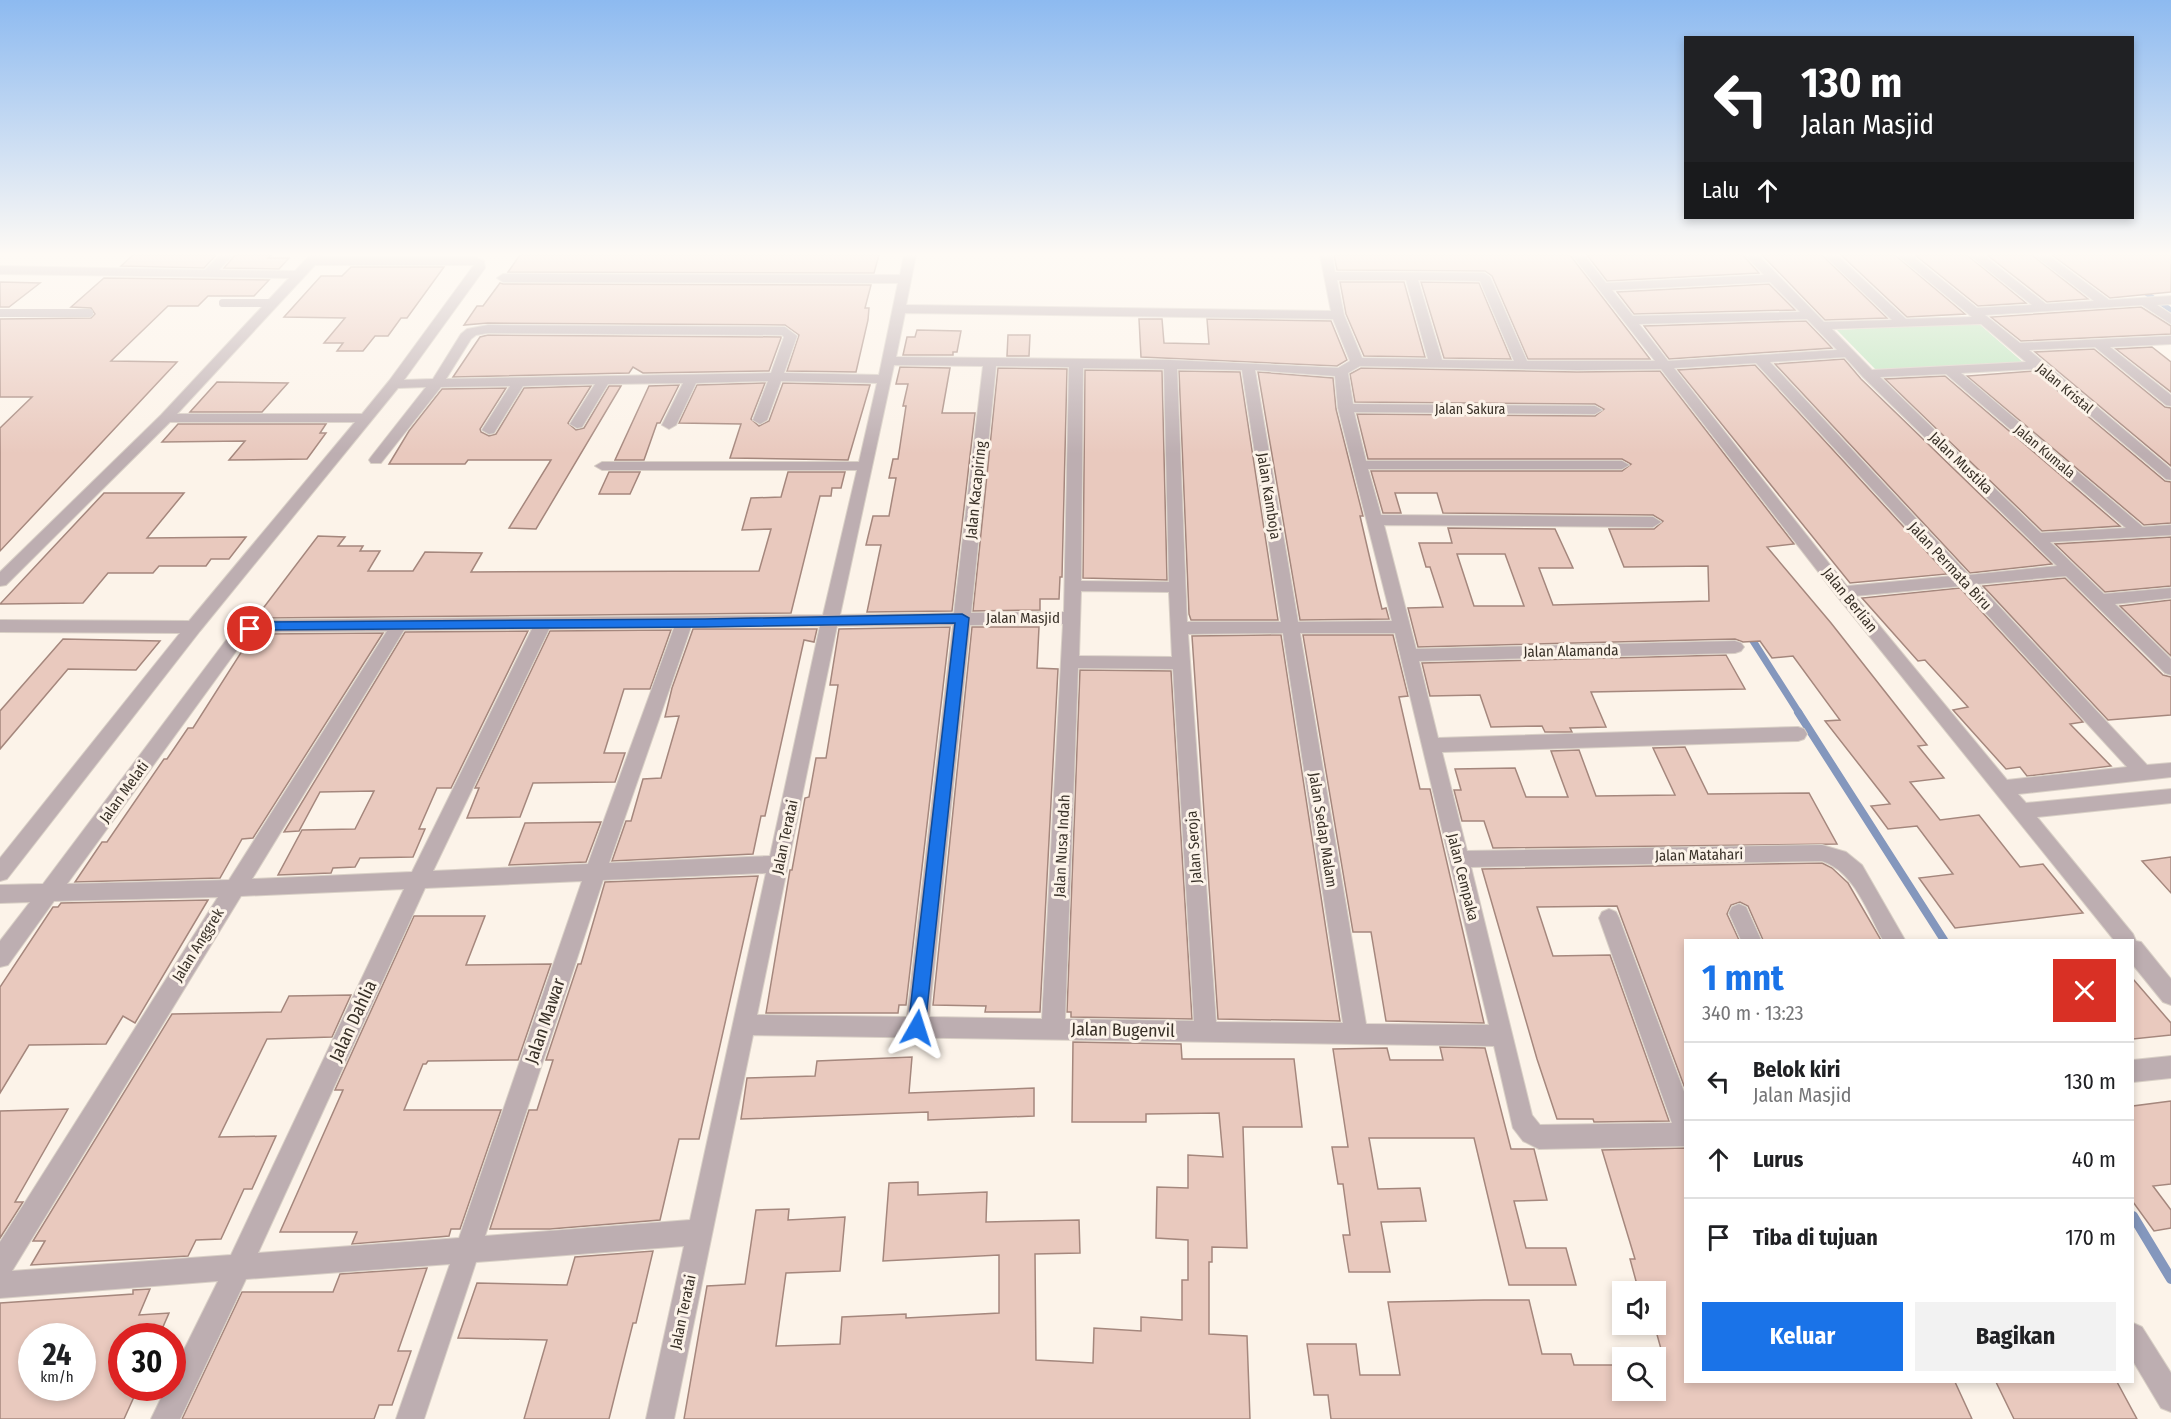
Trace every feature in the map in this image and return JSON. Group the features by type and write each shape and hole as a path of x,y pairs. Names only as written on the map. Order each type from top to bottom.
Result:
{"street":[{"path":"0,581 166,418 256,321"},
{"path":"0,873 194,627 394,384 440,321"},
{"name":"Jalan Teratai","path":"660,1419 896,321"},
{"path":"1341,321 1357,362"},
{"path":"1424,321 1436,363"},
{"path":"1504,321 1522,364"},
{"name":"Jalan Berlian","path":"1631,321 1662,364 1843,592 2125,939"},
{"name":"Jalan Mustika","path":"1816,321 2171,669"},
{"path":"1901,321 1904,324"},
{"path":"1821,326 1930,321"},
{"name":"Jalan Kristal","path":"1985,321 2171,476"},
{"path":"376,460 466,337 472,332 488,329 785,331 791,336 778,377 760,420"},
{"path":"2017,347 2171,340"},
{"path":"2099,344 2171,402"},
{"path":"394,384 778,377 990,362 1248,366 1341,372 1357,362 1600,366 1847,353"},
{"name":"Jalan Permata Biru","path":"1759,358 2143,773"},
{"name":"Jalan Kacapiring","path":"917,1028 990,362"},
{"name":"Jalan Nusa Indah","path":"1053,1029 1070,662 1076,363"},
{"name":"Jalan Seroja","path":"1170,364 1179,628 1206,1032"},
{"path":"1868,374 2037,365"},
{"name":"Jalan Kamboja","path":"1248,366 1290,626"},
{"name":"Jalan Kumala","path":"1949,370 2140,532"},
{"path":"1179,628 1400,627 1375,520 1345,408 1341,372"},
{"path":"489,430 520,380"},
{"path":"577,424 604,380"},
{"path":"669,425 691,380"},
{"path":"2156,390 2171,389"},
{"name":"Jalan Sakura","path":"1345,408 1595,410"},
{"path":"166,418 364,418"},
{"path":"1359,465 1622,465"},
{"path":"602,466 866,466"},
{"path":"1375,520 1653,522"},
{"path":"2039,538 2171,530"},
{"path":"1843,592 2072,570"},
{"path":"1072,586 1177,587"},
{"path":"2100,600 2171,593"},
{"name":"Jalan Masjid","path":"250,629 263,626 1071,618"},
{"name":"Jalan Mawar","path":"410,1419 596,871 684,623"},
{"name":"Jalan Dahlia","path":"165,1419 239,1266 419,878 543,624"},
{"path":"0,626 194,627"},
{"name":"Jalan Anggrek","path":"0,1266 398,626"},
{"name":"Jalan Sedap Malam","path":"1290,626 1356,1034"},
{"name":"Jalan Cempaka","path":"1400,627 1503,1036 1521,1120 1525,1128 1539,1137 1684,1134"},
{"name":"Jalan Melati","path":"0,958 43,892 239,635 250,629"},
{"name":"Jalan Alamanda","path":"1407,655 1735,647"},
{"path":"1070,662 1181,663"},
{"path":"1429,745 1798,734"},
{"path":"2001,788 2171,770"},
{"path":"2021,812 2171,796"},
{"name":"Jalan Matahari","path":"1458,859 1822,853 1839,858 1855,871 1893,939"},
{"path":"0,894 233,888 419,878 779,864"},
{"path":"1739,914 1752,939"},
{"path":"1609,918 1684,1124"},
{"path":"2134,950 2171,995"},
{"name":"Jalan Bugenvil","path":"744,1025 1503,1036"},
{"path":"2134,1071 2171,1066"},
{"path":"0,1285 701,1232"},
{"path":"2134,1338 2171,1398"}],"green space":[{"path":"1978,323 2025,364 1878,372 1837,330"}],"building":[{"path":"0,321 152,321 111,361 177,362 0,551 0,428 32,397 0,397"},
{"path":"342,321 399,321 388,336 375,336 363,351 337,351 343,343 324,343"},
{"path":"467,321 868,321 856,372 787,371 799,335 785,325 488,323 464,325"},
{"path":"1139,321 1162,321 1164,343 1209,344 1207,321 1331,321 1347,360 1337,366 1141,357"},
{"path":"1349,321 1415,321 1425,357 1364,356"},
{"path":"1433,321 1495,321 1511,359 1444,358"},
{"path":"1512,321 1621,321 1650,359 1528,359"},
{"path":"1806,321 1832,348 1669,359 1644,326"},
{"path":"1996,321 2163,321 2171,326 2171,334 2021,341"},
{"path":"917,330 961,331 957,352 953,352 953,355 903,355 907,337 915,337"},
{"path":"488,335 781,338 769,371 643,373 633,367 629,373 453,377 480,337"},
{"path":"1008,335 1030,335 1029,356 1007,356"},
{"path":"2152,347 2171,362 2171,392 2116,349"},
{"path":"2094,349 2165,407 2171,408 2171,466 2035,352"},
{"path":"1844,359 1861,379 2052,564 1970,573 1775,364"},
{"path":"1755,365 1947,574 1850,583 1678,370"},
{"path":"900,367 950,368 942,413 975,413 952,611 867,612 881,545 866,545 873,516 889,516 896,478 889,478 893,459 898,459 906,406 903,406 908,384 896,384"},
{"path":"998,368 1067,369 1062,577 1060,577 1059,599 1040,599 1040,610 973,611"},
{"path":"1361,368 1577,372 1660,371 1794,544 1767,547 1831,623 1927,745 1918,746 1944,778 1910,782 1940,820 1979,815 2020,867 2043,864 2083,913 1955,928 1919,878 1953,874 1917,826 1888,829 1871,806 1890,804 1825,721 1840,720 1793,656 1772,658 1760,641 1743,642 1735,639 1418,647 1408,608 1443,607 1430,567 1426,567 1419,543 1452,543 1448,528 1555,529 1573,568 1539,568 1553,605 1709,601 1708,566 1624,567 1609,529 1654,529 1663,521 1653,515 1443,513 1437,493 1395,493 1401,513 1383,513 1371,471 1622,471 1631,464 1622,459 1368,459 1357,414 1595,416 1604,409 1595,404 1355,402 1350,374","holes":["1457,554 1505,554 1524,606 1474,606"]},
{"path":"1085,370 1162,371 1167,580 1083,578"},
{"path":"1179,371 1240,372 1278,620 1191,620"},
{"path":"2034,371 2165,481 2171,482 2171,523 2144,525 1967,376"},
{"path":"1258,372 1333,378 1336,409 1363,516 1360,516 1382,609 1386,608 1389,619 1300,620"},
{"path":"1945,376 2120,526 2042,531 1885,379"},
{"path":"217,382 288,383 262,412 190,412"},
{"path":"765,383 751,419 759,426 769,421 783,383 870,385 848,460 730,458 741,424 679,423 697,385"},
{"path":"679,385 660,423 657,423 644,460 615,460 649,386"},
{"path":"591,386 568,423 576,430 584,428 609,386 621,386 536,529 509,528 551,460 468,460 465,464 389,464 409,431 442,389 506,388 480,429 489,436 496,434 524,388"},
{"path":"178,424 326,424 320,433 326,433 307,459 229,460 245,441 162,442"},
{"path":"609,472 640,472 630,494 599,494"},
{"path":"788,472 845,472 841,488 832,488 831,496 820,496 791,613 264,618 265,615 258,615 318,536 345,537 338,546 363,546 360,551 380,551 368,571 413,571 425,552 482,553 471,572 759,571 771,529 742,530 751,498 781,497"},
{"path":"104,493 184,493 147,538 246,537 229,559 211,559 206,566 159,566 153,573 108,573 83,603 0,604"},
{"path":"2171,537 2171,586 2105,592 2055,544"},
{"path":"2065,578 2163,675 2171,677 2171,715 2108,720 1983,586"},
{"path":"1960,588 2083,722 2070,724 2111,766 2027,776 2020,767 2006,769 1953,710 1968,707 1925,660 1918,661 1862,598"},
{"path":"2171,600 2171,656 2120,606"},
{"path":"950,627 906,1005 899,1005 898,1013 766,1013 790,870 792,870 805,798 809,797 816,758 826,758 838,685 830,685 839,629"},
{"path":"972,627 1039,627 1037,668 1058,669 1040,1012 985,1012 986,1006 933,1005"},
{"path":"693,629 817,629 814,642 804,640 765,816 761,816 753,854 612,861 626,821 631,821 643,779 661,778 679,716 665,717 672,688"},
{"path":"671,630 650,689 624,689 604,753 625,753 615,782 533,783 520,817 467,818 479,788 475,788 550,631"},
{"path":"528,631 451,788 437,788 419,829 425,829 413,857 360,858 355,867 333,868 331,873 278,875 302,830 355,829 374,791 320,792 299,831 284,832 405,632"},
{"path":"383,633 253,838 242,839 220,878 75,882 102,842 107,842 164,759 167,759 188,728 193,728 249,640 263,634"},
{"path":"1281,635 1340,1021 1218,1019 1192,636"},
{"path":"1303,635 1393,635 1408,696 1399,697 1420,789 1430,789 1484,1023 1386,1021 1371,932 1353,932"},
{"path":"63,639 160,641 136,670 68,669 0,749 0,711"},
{"path":"1726,655 1745,689 1591,692 1606,727 1570,728 1572,732 1545,732 1542,726 1491,727 1480,695 1430,696 1422,663"},
{"path":"1080,670 1171,671 1192,1019 1071,1017 1071,1012 1067,1012"},
{"path":"1685,747 1708,794 1809,793 1837,844 1493,848 1484,821 1462,821 1454,790 1461,790 1455,769 1515,768 1526,797 1568,797 1551,751 1579,750 1596,796 1675,795 1653,748"},
{"path":"601,822 586,862 509,865 525,823"},
{"path":"2171,857 2171,893 2142,861"},
{"path":"1822,863 1832,868 1848,883 1880,939 1763,939 1748,906 1740,902 1731,905 1727,914 1739,939 1684,939 1684,1086 1617,906 1537,907 1553,956 1610,955 1669,1121 1594,1122 1593,1119 1557,1119 1537,1059 1482,869"},
{"path":"758,876 699,1139 679,1139 660,1220 550,1229 490,1229 529,1110 537,1110 553,1060 546,1060 578,964 581,964 605,882"},
{"path":"208,900 135,1023 123,1016 106,1044 29,1045 0,1093 0,987 53,907 58,907 61,903"},
{"path":"414,916 485,916 466,965 551,964 518,1060 428,1061 423,1064 404,1110 501,1110 460,1229 451,1229 449,1236 352,1244 357,1232 280,1232 343,1090 335,1090"},
{"path":"2134,980 2171,1023 2171,1035 2134,1039"},
{"path":"351,995 332,1037 267,1039 219,1137 276,1136 252,1189 244,1189 221,1239 196,1240 188,1256 31,1265 45,1241 33,1241 172,1014 281,1012 289,996"},
{"path":"1073,1042 1181,1044 1182,1059 1294,1059 1302,1127 1243,1127 1247,1248 1212,1247 1212,1262 1209,1262 1209,1334 1247,1336 1250,1419 684,1419 707,1286 745,1284 756,1210 789,1209 788,1220 845,1217 840,1271 786,1273 776,1346 840,1344 842,1317 906,1314 906,1318 999,1313 999,1255 883,1261 889,1183 918,1182 918,1195 987,1192 986,1222 1079,1220 1080,1253 1035,1254 1036,1360 1093,1363 1094,1328 1141,1331 1141,1317 1182,1320 1182,1280 1188,1280 1188,1240 1156,1238 1157,1187 1188,1188 1188,1155 1223,1157 1219,1113 1146,1114 1146,1122 1072,1122"},
{"path":"1440,1047 1485,1048 1511,1149 1534,1149 1547,1200 1514,1201 1526,1248 1566,1248 1576,1285 1509,1285 1474,1138 1369,1138 1378,1189 1420,1188 1426,1221 1381,1222 1390,1272 1349,1272 1343,1235 1350,1235 1343,1184 1338,1184 1332,1147 1348,1147 1333,1049 1387,1048 1390,1060 1443,1060"},
{"path":"912,1057 909,1093 1034,1088 1034,1116 928,1120 928,1112 741,1119 747,1078 815,1076 817,1061"},
{"path":"2171,1101 2171,1184 2153,1186 2171,1210 2171,1228 2154,1231 2134,1203 2134,1106"},
{"path":"68,1109 15,1202 23,1202 0,1238 0,1111"},
{"path":"1684,1148 1684,1383 1955,1383 1972,1419 1331,1419 1328,1395 1314,1395 1307,1344 1356,1344 1360,1375 1400,1375 1388,1302 1529,1300 1542,1354 1571,1354 1574,1365 1612,1365 1612,1401 1666,1401 1666,1347 1660,1347 1657,1335 1666,1335 1666,1281 1636,1281 1630,1259 1635,1259 1602,1150"},
{"path":"653,1251 609,1419 524,1419 547,1340 458,1338 477,1283 567,1285 575,1257"},
{"path":"427,1268 398,1351 411,1351 392,1405 379,1405 374,1419 182,1419 242,1292 333,1292 340,1274"},
{"path":"150,1289 139,1315 169,1313 165,1323 108,1323 108,1401 132,1401 124,1419 0,1419 0,1303 133,1294 133,1290"},
{"path":"1996,1383 2118,1383 2137,1419 2014,1419"}],"waterway":[{"path":"1748,633 1799,713"},
{"path":"1798,712 1943,939"},
{"path":"2134,1218 2171,1279"}],"route":[{"path":"250,629 263,626 705,623 962,618 917,1028"}]}
